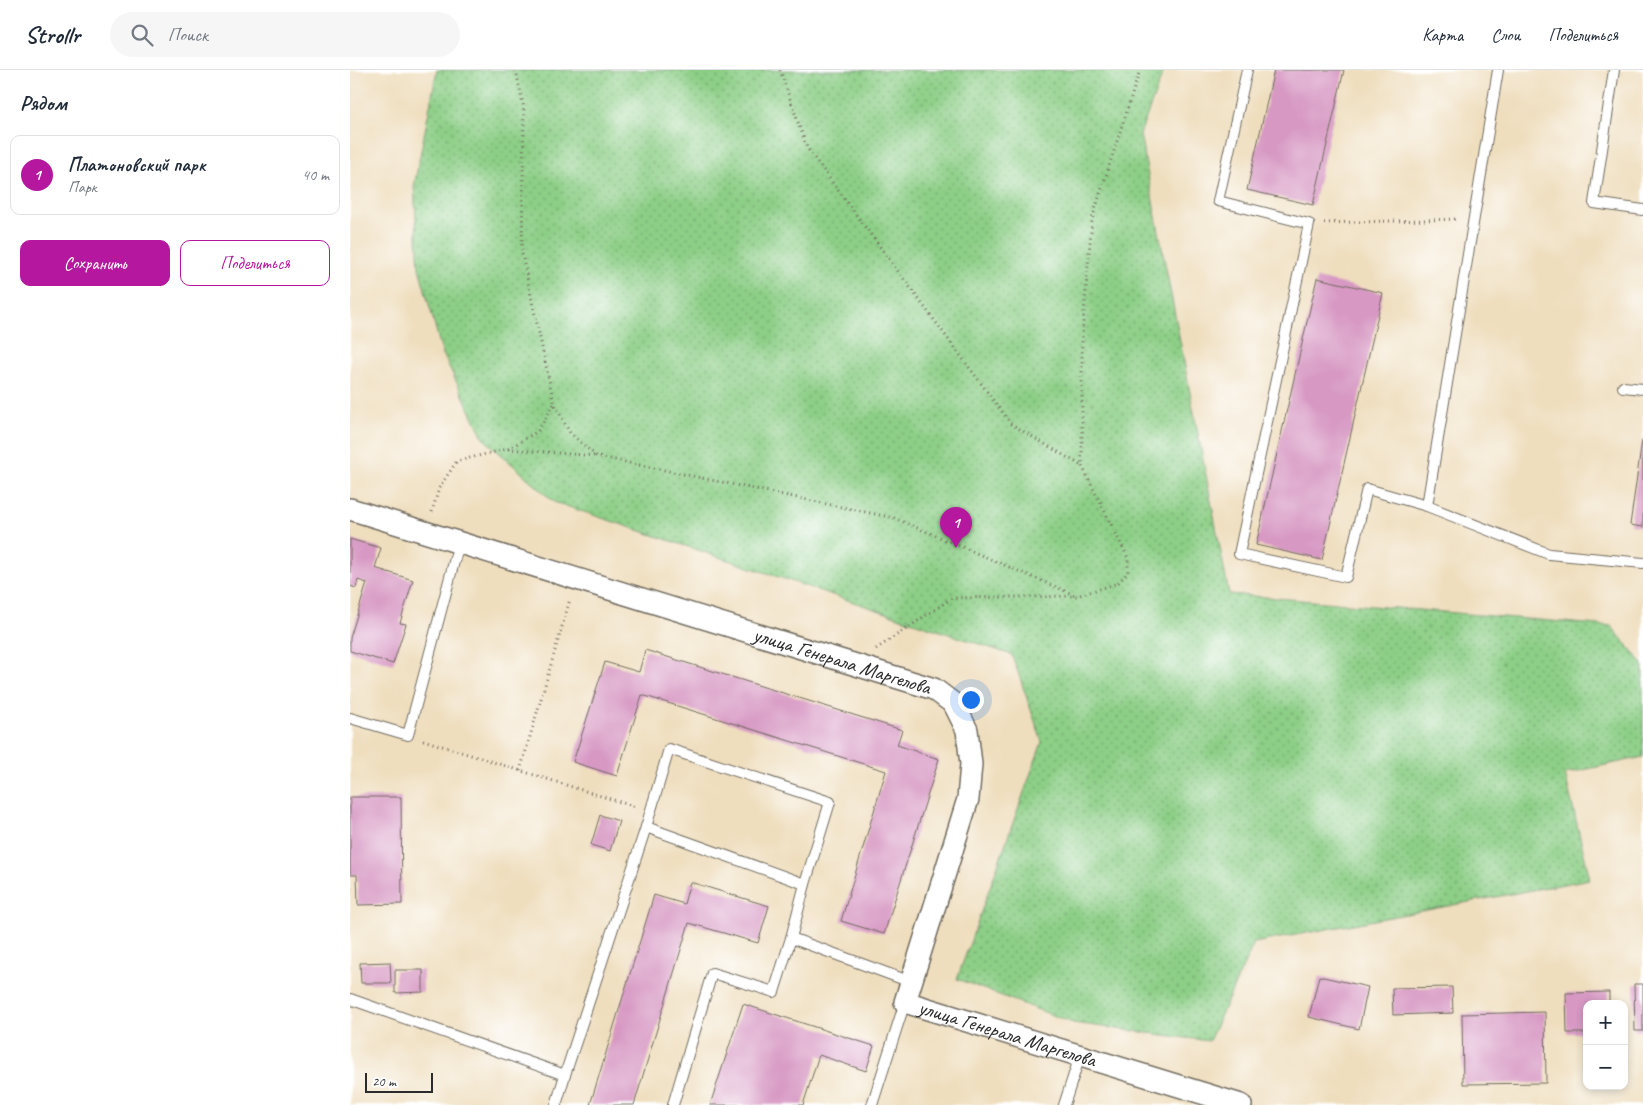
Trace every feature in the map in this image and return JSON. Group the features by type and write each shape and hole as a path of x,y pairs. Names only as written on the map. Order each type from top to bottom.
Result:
{"street":[{"name":"улица Генерала Маргелова","path":"350,509 934,689 954,704 967,730 971,764 968,798 908,992 1080,1056 1241,1105"}],"lane":[{"path":"1246,70 1218,201 1309,224 1239,554 1346,577 1367,489 1428,506 1549,554 1643,563"},
{"path":"1428,506 1498,70"},
{"path":"1614,70 1594,203 1643,210"},
{"path":"1623,386 1643,390"},
{"path":"350,718 408,735 459,543"},
{"path":"556,1105 564,1075 646,827 669,749 830,802 774,992 712,974 673,1105"},
{"path":"646,827 805,884"},
{"path":"791,938 908,992 872,1105"},
{"path":"350,999 564,1075"},
{"path":"1064,1105 1080,1056"}],"path":[{"path":"516,70 524,109 522,254 554,403 570,433 596,456"},
{"path":"780,70 807,148 1011,424 1082,466"},
{"path":"862,666 866,656 952,598 1076,596 1118,583 1128,572 1128,558 1082,466 1082,335 1092,219 1140,70"},
{"path":"1309,224 1474,218"},
{"path":"507,449 538,430 554,403"},
{"path":"431,514 439,488 457,461 507,449 596,456 894,518 1076,596"},
{"path":"520,771 576,579"},
{"path":"408,735 650,811"}],"green space":[{"path":"437,70 1164,70 1140,134 1229,594 1611,626 1643,664 1643,757 1565,774 1590,879 1254,943 1209,1041 1073,1023 957,979 1042,742 1012,655 554,502 484,439 442,352 419,268 414,186"}],"building":[{"path":"1274,70 1344,70 1313,205 1247,190"},
{"path":"1317,278 1383,293 1322,560 1256,545"},
{"path":"1643,442 1643,527 1630,525"},
{"path":"350,539 381,548 375,568 413,580 400,623 406,624 393,664 350,651 350,638 367,583 358,580 356,588 350,586"},
{"path":"645,650 902,730 897,745 939,759 884,934 841,921 886,771 642,695 617,776 573,762 605,662 639,672"},
{"path":"350,797 401,797 402,904 358,905 357,875 350,875"},
{"path":"600,815 619,821 610,851 591,845"},
{"path":"690,882 769,906 758,943 689,923 634,1105 590,1105 654,895 684,904"},
{"path":"390,962 391,983 361,983 360,963"},
{"path":"395,970 423,970 423,992 395,993"},
{"path":"1319,976 1368,987 1359,1029 1309,1017"},
{"path":"1634,984 1643,984 1643,1031 1635,1031"},
{"path":"1452,987 1453,1013 1393,1015 1392,988"},
{"path":"1609,992 1609,1000 1583,1000 1583,1033 1567,1033 1566,993"},
{"path":"743,1004 874,1046 866,1071 819,1055 803,1105 710,1105"},
{"path":"1545,1012 1546,1083 1463,1084 1462,1014"}],"place":[{"name":"Платоновский парк","path":"956,548"}]}
